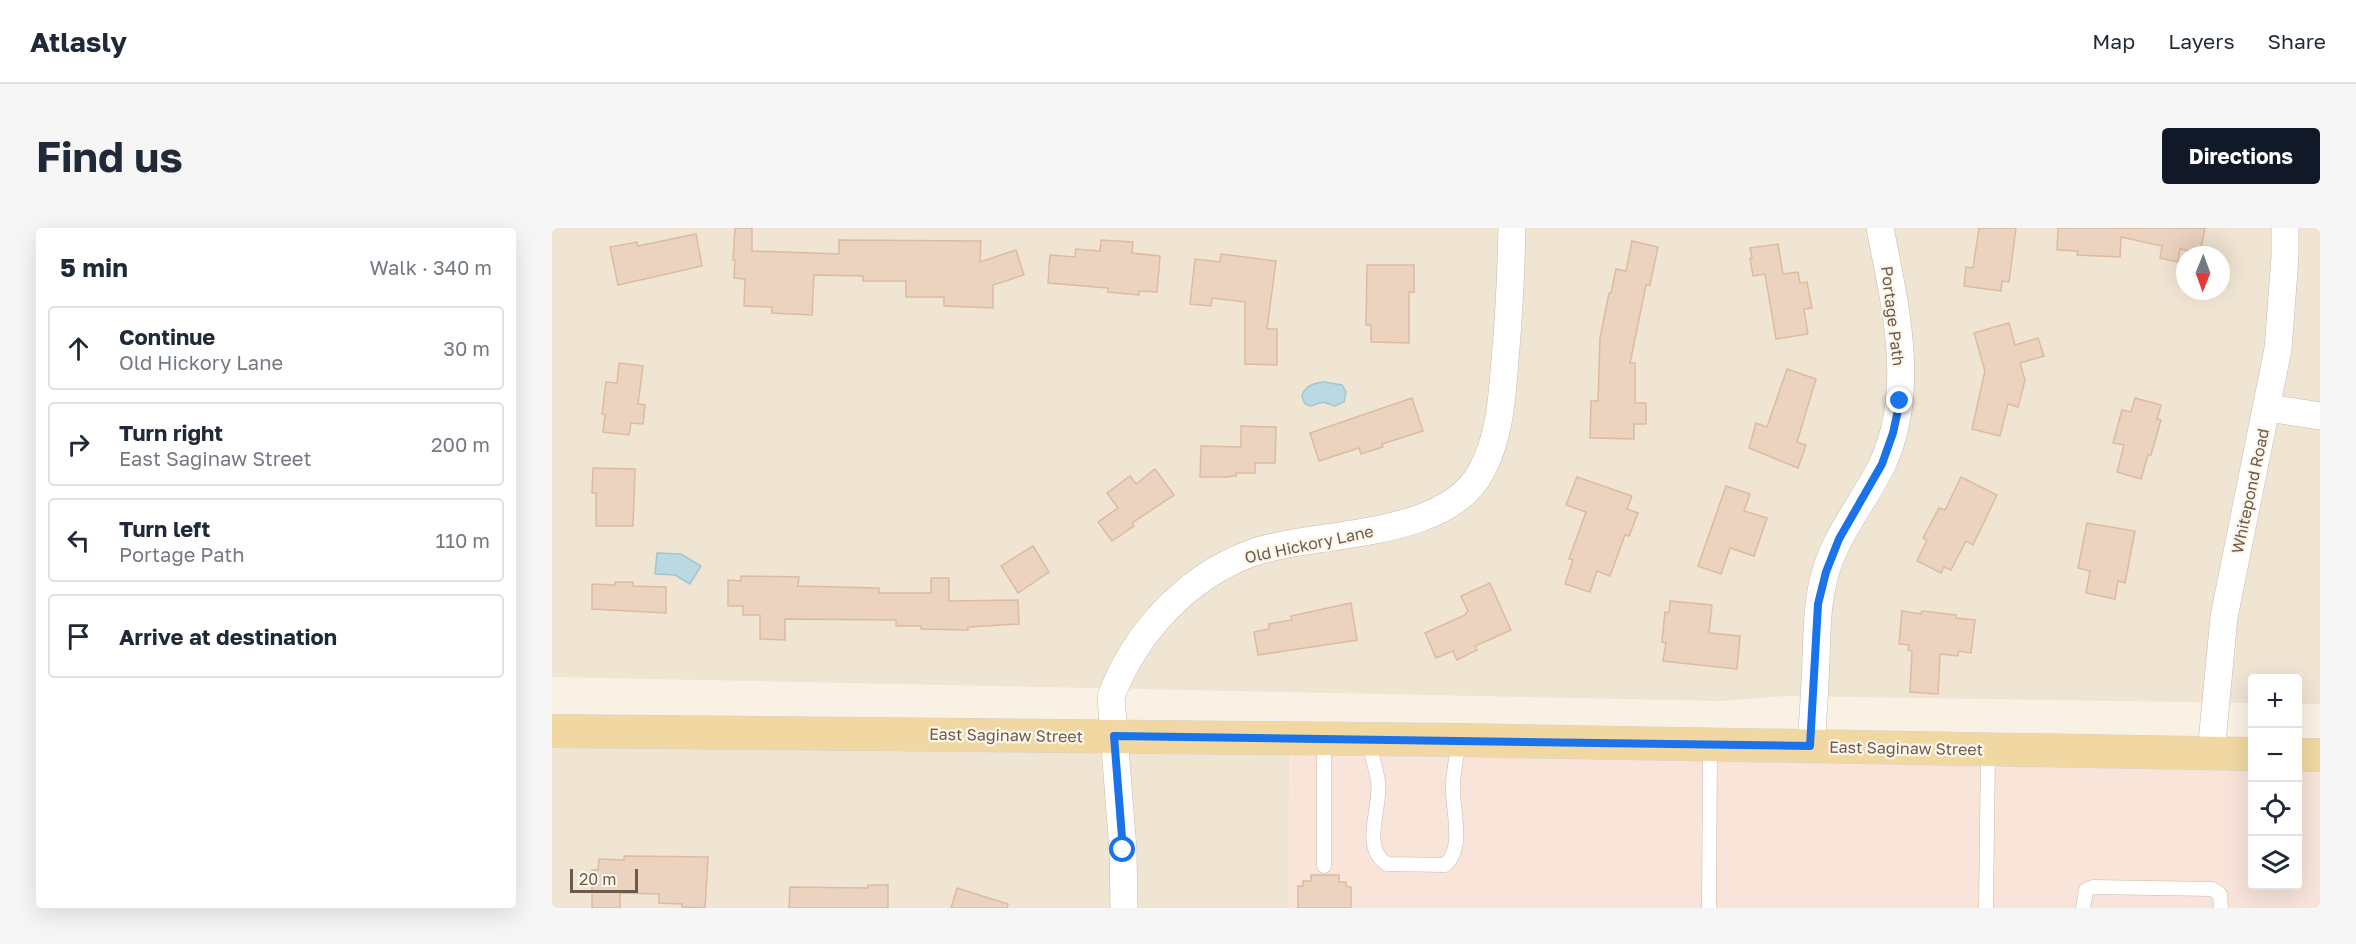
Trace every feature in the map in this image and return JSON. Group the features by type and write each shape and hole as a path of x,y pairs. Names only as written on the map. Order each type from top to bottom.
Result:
{"main road":[{"name":"East Saginaw Street","path":"552,731 1114,736 1368,741 1460,740 2248,754"},
{"path":"2302,755 2320,755"}],"street":[{"name":"Old Hickory Lane","path":"1124,908 1122,839 1111,697 1119,677 1142,640 1162,614 1193,585 1223,566 1251,554 1411,523 1458,499 1481,473 1493,445 1501,408 1510,308 1512,228"},
{"name":"Portage Path","path":"1810,746 1818,604 1826,572 1839,539 1882,464 1893,433 1900,401 1900,359 1894,303 1880,228"},
{"name":"Whitepond Road","path":"2211,753 2224,617 2268,408 2278,349 2286,257 2285,228"},
{"path":"2268,408 2320,416"}],"lane":[{"path":"1324,740 1324,866"},
{"path":"1368,741 1378,782 1374,850 1380,860 1387,864 1445,866 1452,860 1455,850 1456,806 1453,785 1460,740"},
{"path":"1709,908 1710,745"},
{"path":"1986,908 1988,749"},
{"path":"2083,908 2086,890 2093,887 2212,890 2220,894 2221,908"}],"shaded area":[{"path":"552,228 2320,228 2320,704 2302,704 2302,674 2248,674 2248,703 1786,696 1721,701 552,677"},
{"path":"1291,727 2248,741 2248,890 2302,890 2302,742 2320,742 2320,908 1289,908"},
{"path":"552,742 1290,748 1289,908 552,908"}],"water":[{"path":"1324,382 1342,385 1346,392 1344,402 1335,406 1323,402 1311,406 1305,404 1302,397 1305,390 1313,384"},
{"path":"657,553 681,554 701,566 690,584 675,575 655,574"}],"building":[{"path":"735,228 752,228 752,251 839,254 839,240 981,241 980,262 1016,250 1024,275 993,285 993,308 944,306 944,297 906,297 906,281 863,281 863,276 814,275 812,315 772,313 772,307 744,306 745,279 734,278"},
{"path":"1979,228 2016,228 2009,282 2002,281 2001,291 1964,286 1966,267 1973,268"},
{"path":"2058,228 2205,228 2201,246 2176,246 2176,262 2160,258 2162,246 2121,237 2120,257 2077,255 2078,251 2057,250"},
{"path":"696,234 702,266 618,285 610,247 637,242 638,246"},
{"path":"1101,240 1133,242 1132,253 1160,256 1157,292 1139,291 1139,295 1108,292 1108,288 1048,283 1050,255 1075,257 1076,249 1100,251"},
{"path":"1632,241 1658,247 1650,285 1646,285 1630,363 1635,363 1635,403 1646,403 1646,424 1634,424 1634,439 1590,438 1591,401 1598,401 1600,338 1609,293 1611,293 1616,269 1626,271"},
{"path":"1778,244 1783,274 1798,272 1800,283 1807,282 1812,308 1804,309 1808,334 1776,339 1765,274 1753,276 1750,248"},
{"path":"1221,254 1276,261 1267,329 1277,329 1277,365 1245,364 1245,302 1212,298 1211,306 1190,304 1195,259 1220,262"},
{"path":"1367,265 1414,265 1414,292 1409,292 1409,343 1371,342 1371,325 1366,325"},
{"path":"2009,323 2015,345 2038,338 2044,356 2020,363 2025,380 2018,407 2008,404 2000,436 1972,429 1985,371 1974,333"},
{"path":"619,363 643,366 638,404 645,405 643,424 631,423 629,435 603,432 605,415 602,414 606,382 617,383"},
{"path":"1787,369 1816,379 1797,442 1806,445 1798,468 1749,448 1756,423 1767,427"},
{"path":"1412,398 1423,431 1382,444 1383,447 1361,454 1359,448 1319,461 1310,433"},
{"path":"2135,398 2161,405 2157,419 2161,420 2141,479 2117,472 2124,445 2113,443 2122,410 2131,412"},
{"path":"1241,426 1276,427 1275,463 1255,463 1255,473 1236,473 1236,476 1230,477 1200,477 1201,446 1241,447"},
{"path":"593,468 635,469 633,526 596,526 596,493 592,493"},
{"path":"1155,469 1174,495 1132,523 1134,526 1112,541 1098,522 1118,508 1107,493 1130,476 1136,484"},
{"path":"1577,477 1632,496 1627,509 1638,513 1629,536 1625,535 1610,576 1597,571 1590,592 1565,584 1573,560 1569,559 1586,512 1566,505"},
{"path":"1961,477 1997,495 1973,545 1966,541 1951,570 1944,567 1941,573 1917,561 1927,540 1923,538 1939,508 1945,510"},
{"path":"1726,486 1750,494 1744,511 1767,518 1754,556 1730,548 1721,574 1698,566"},
{"path":"2087,523 2135,531 2125,583 2118,581 2115,599 2086,593 2090,571 2078,568"},
{"path":"1033,546 1049,572 1018,593 1001,566"},
{"path":"741,576 799,577 798,586 879,588 879,593 931,593 931,578 949,578 949,601 1018,600 1019,624 968,627 968,630 921,629 921,626 896,626 896,620 785,619 785,640 760,639 760,615 743,615 743,606 728,606 728,580 741,581"},
{"path":"615,582 633,582 633,586 666,587 666,613 592,609 592,584 615,585"},
{"path":"1490,583 1511,630 1475,646 1477,650 1457,660 1453,651 1436,658 1425,633 1465,615 1468,611 1461,596"},
{"path":"1670,601 1712,605 1709,633 1740,636 1737,669 1663,661 1666,643 1662,642 1665,612 1669,613"},
{"path":"1351,603 1357,640 1258,655 1254,632 1269,629 1269,624 1292,620 1291,616"},
{"path":"1902,611 1956,615 1956,618 1975,620 1971,653 1959,651 1958,656 1940,654 1938,694 1910,692 1912,651 1908,650 1909,645 1899,644"},
{"path":"624,856 708,857 705,908 659,903 659,894 620,893 620,908 592,908 592,870 598,870 599,859 624,860"},
{"path":"1311,875 1339,875 1339,882 1346,882 1346,886 1351,887 1351,908 1298,908 1298,886 1303,886 1303,881 1311,881"},
{"path":"868,885 888,885 888,908 789,908 790,887 868,888"},
{"path":"957,888 1008,904 1007,908 951,908"}],"route":[{"path":"1123,850 1114,736 1810,746 1818,604 1826,572 1839,539 1882,464 1893,433 1900,401"}]}
